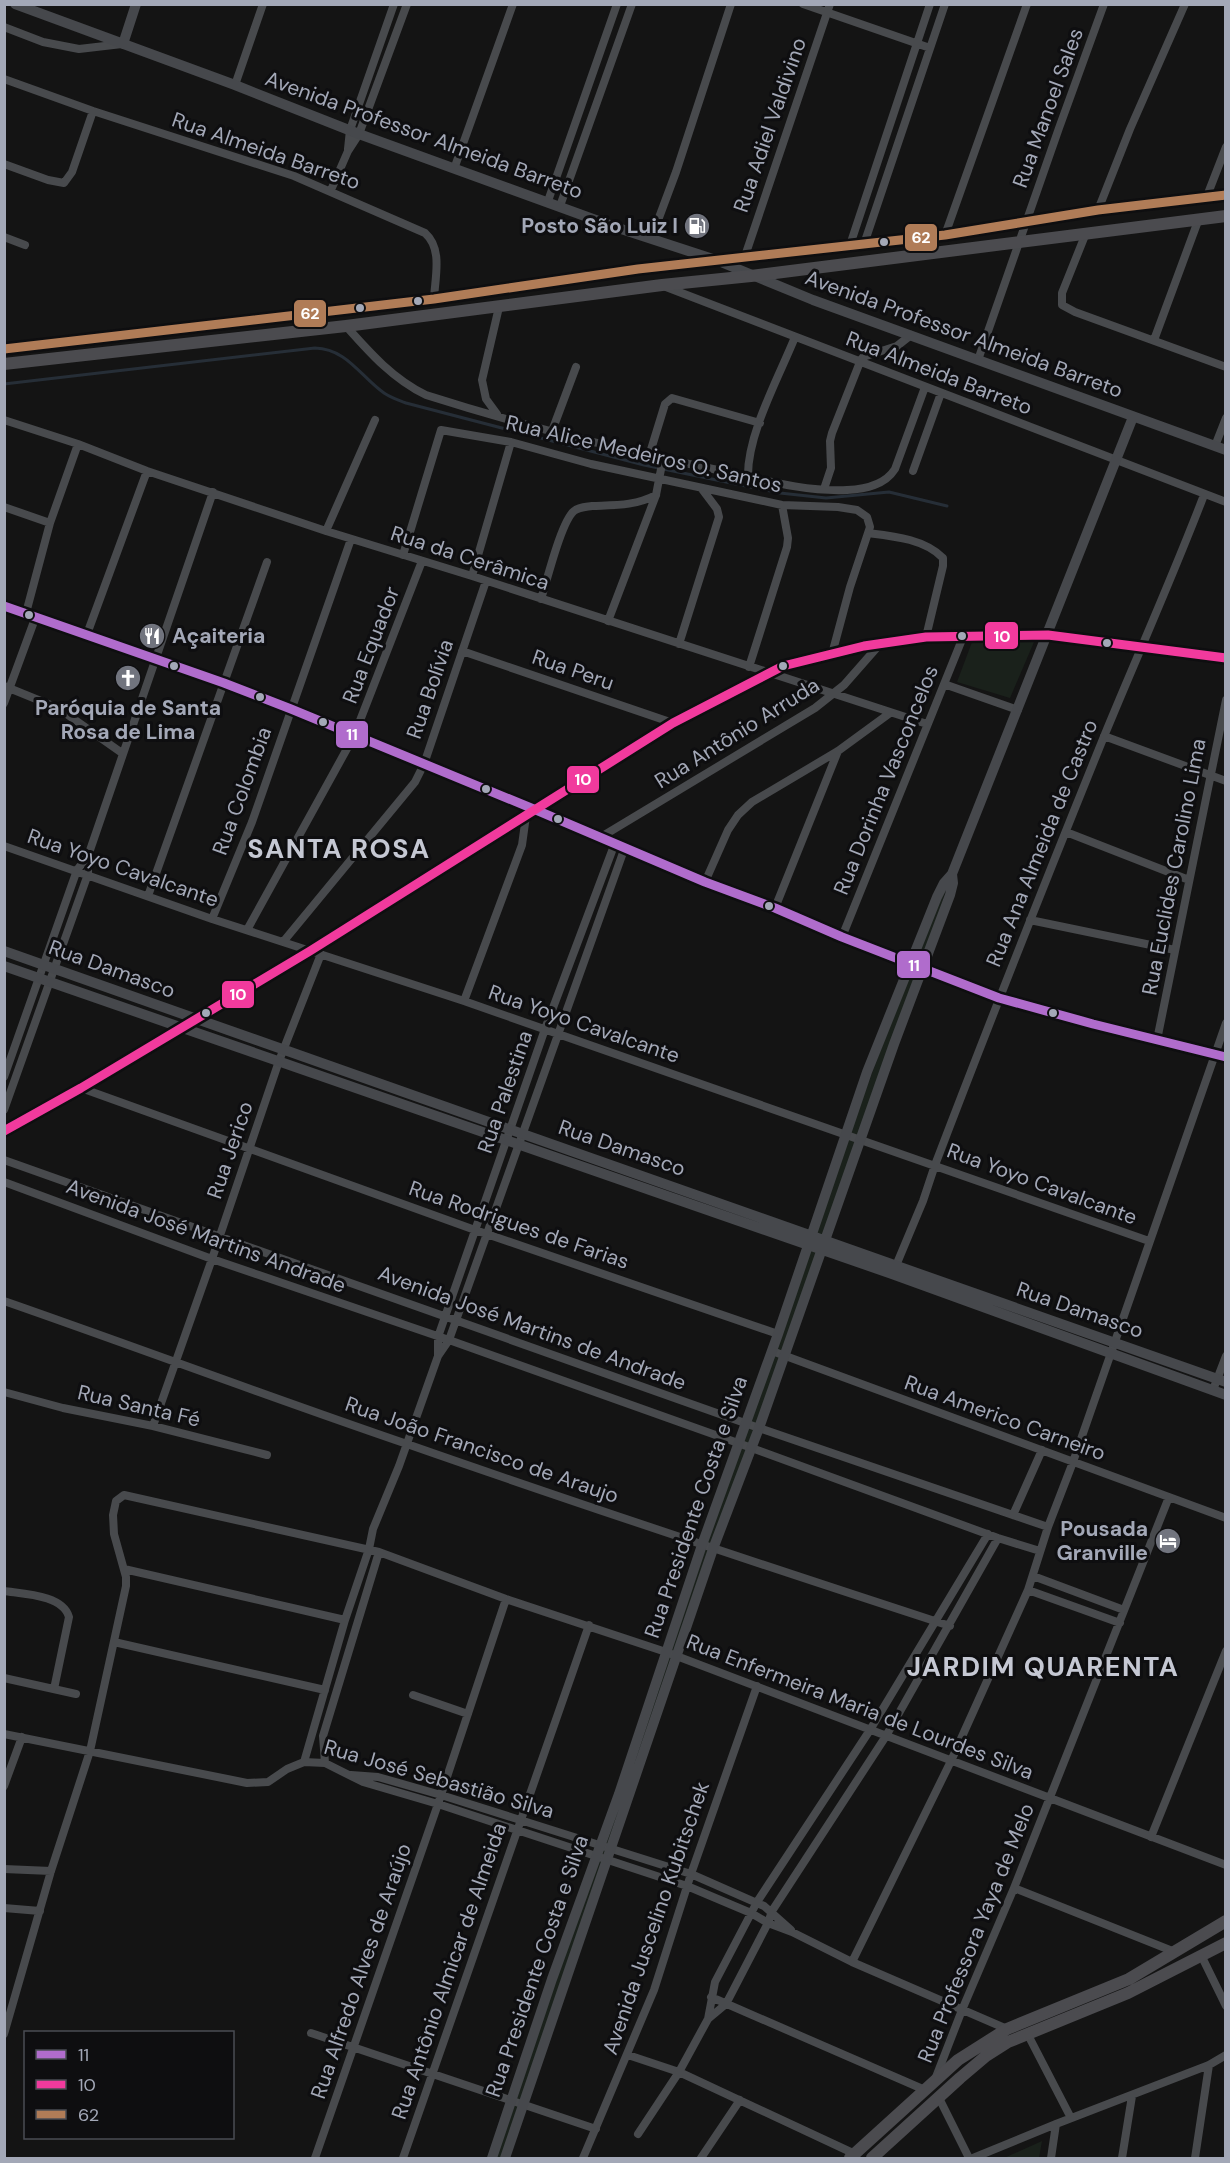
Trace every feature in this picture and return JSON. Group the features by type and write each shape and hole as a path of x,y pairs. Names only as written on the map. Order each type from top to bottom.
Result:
{"main road":[{"path":"4,349 434,299 745,256 945,235 1025,224 1098,210 1226,195"},
{"path":"4,364 346,326 1226,216"},
{"path":"852,2156 958,2060 1007,2029 1130,1979 1223,1923"},
{"path":"872,2158 986,2056 1008,2042 1128,1993 1226,1943"}],"street":[{"name":"Avenida Professor Almeida Barreto","path":"15,4 454,169 716,260 751,276 1220,448"},
{"path":"4,27 43,42 79,49 123,44 136,4"},
{"path":"235,85 263,4"},
{"path":"355,132 394,4"},
{"path":"331,190 407,4"},
{"path":"454,169 513,4"},
{"path":"548,201 617,4"},
{"path":"560,206 632,4"},
{"path":"651,239 676,172 731,4"},
{"path":"803,4 829,9 930,48"},
{"path":"850,245 930,4"},
{"path":"864,243 945,4"},
{"path":"945,235 1027,4"},
{"name":"Rua Manoel Sales","path":"978,360 1104,4"},
{"path":"1098,210 1130,129 1185,4"},
{"name":"Rua Adiel Valdivino","path":"745,256 829,9"},
{"name":"Rua Almeida Barreto","path":"4,80 294,176 406,223 431,238 437,253 434,299"},
{"path":"4,164 48,180 64,183 68,179 93,111"},
{"path":"1207,196 1226,147"},
{"path":"1154,340 1198,221"},
{"path":"1086,233 1062,293 1062,305 1075,312 1226,367"},
{"path":"4,237 25,245"},
{"name":"Rua Almeida Barreto","path":"662,285 1226,502"},
{"path":"498,416 486,399 482,380 499,307"},
{"name":"Rua Alice Medeiros O. Santos","path":"346,326 405,385 426,395 649,456 663,462 782,484 824,489 864,488 884,481 896,469 925,387"},
{"path":"824,489 831,468 832,433 860,362 863,357 897,346 911,335"},
{"path":"748,477 752,447 760,423 795,337"},
{"path":"552,431 576,367"},
{"path":"913,471 941,393"},
{"path":"649,456 668,400 675,398 760,423"},
{"name":"Rua Presidente Costa e Silva","path":"506,2158 678,1656 738,1443 778,1334 867,1072 909,964 941,890 952,874 1133,417"},
{"path":"1220,448 1226,418"},
{"name":"Rua da Cerâmica","path":"4,420 326,531 927,724"},
{"path":"326,531 375,420"},
{"name":"Rua Alice Medeiros O. Santos","path":"403,555 441,430 511,442 591,464 659,476 702,489 783,505 857,510 870,522 868,533"},
{"path":"472,576 511,442"},
{"path":"26,614 50,523 78,444"},
{"path":"608,621 656,495 663,462"},
{"path":"87,634 147,471"},
{"path":"679,644 719,517 717,509 702,489"},
{"path":"4,1110 88,874 88,856 154,658 213,492"},
{"path":"541,599 564,527 574,511 592,506 628,505 656,495"},
{"name":"Rua Ana Almeida de Castro","path":"894,1270 923,1202 935,1165 1030,920 1104,736 1174,572 1203,495"},
{"path":"749,667 787,547 788,538 783,505"},
{"path":"4,507 50,523"},
{"path":"832,654 850,587 868,533 912,541 938,553 943,558 926,637"},
{"name":"Rua Colombia","path":"212,919 252,822 351,539"},
{"name":"Rua Equador","path":"247,930 354,736 422,561"},
{"path":"148,896 267,562"},
{"name":"Rua Bolívia","path":"283,942 406,795 424,764 486,581"},
{"path":"4,606 224,683 291,709 705,882 999,998 1226,1057"},
{"path":"4,704 7,687 36,616"},
{"path":"4,1131 81,1088 310,951 673,723 783,666 880,644 926,637 963,636 1048,635 1226,658"},
{"name":"Rua Dorinha Vasconcelos","path":"842,937 963,636"},
{"name":"Rua Antônio Arruda","path":"601,837 786,726 833,695 880,644"},
{"name":"Rua Peru","path":"462,651 673,723"},
{"path":"944,684 1018,710"},
{"path":"7,687 58,708 122,753"},
{"name":"Rua Euclides Carolino Lima","path":"1157,1040 1226,700"},
{"path":"705,882 728,830 738,815 752,802 838,751 890,712"},
{"path":"1104,736 1226,781"},
{"path":"775,908 838,751"},
{"path":"464,1001 522,845 526,816"},
{"path":"1066,832 1189,880"},
{"name":"Rua Palestina","path":"438,1356 438,1337 445,1316 545,1029 615,843"},
{"name":"Rua Yoyo Cavalcante","path":"4,846 212,919 464,1001 1149,1241"},
{"name":"Rua Palestina","path":"304,1762 377,1520 438,1356 449,1340 625,847"},
{"path":"4,1077 77,870 88,856"},
{"name":"Rua Presidente Costa e Silva","path":"492,2158 666,1652 759,1428 894,1044 952,890 952,874"},
{"path":"1030,920 1175,950"},
{"name":"Rua Damasco","path":"4,951 194,1019 281,1056 507,1142 823,1244 1111,1347 1221,1380"},
{"name":"Rua Jerico","path":"153,1426 281,1056 321,954"},
{"name":"Rua Damasco","path":"4,966 182,1026 523,1134 810,1240"},
{"path":"852,1962 951,1761 1028,1590 1048,1527 1073,1462 1111,1347 1226,1023"},
{"name":"Rua Rodrigues de Farias","path":"81,1088 476,1230 778,1334"},
{"name":"Avenida José Martins de Andrade","path":"4,1160 759,1428 1048,1527"},
{"name":"Avenida José Martins Andrade","path":"4,1182 212,1259 449,1340 998,1538 1040,1551"},
{"name":"Rua João Francisco de Araujo","path":"4,1301 176,1360 407,1444 708,1547 950,1626"},
{"name":"Rua Damasco","path":"1111,1347 1226,1395"},
{"name":"Rua Americo Carneiro","path":"772,1351 1226,1518"},
{"path":"1213,1390 1221,1380 1226,1356"},
{"name":"Rua Santa Fé","path":"4,1392 63,1408 153,1426 267,1455"},
{"path":"1012,1515 1042,1450"},
{"name":"Rua Enfermeira Maria de Lourdes Silva","path":"124,1569 113,1524 116,1501 124,1495 369,1549 447,1575 506,1599 678,1656 1226,1865"},
{"name":"Rua Professora Yaya de Melo","path":"930,2085 1014,1888 1169,1497"},
{"path":"638,2134 679,2072 708,2019 715,1982 757,1902 870,1730 988,1534"},
{"path":"708,2019 726,2004 772,1911 886,1736 998,1538"},
{"path":"325,1763 323,1744 325,1730 379,1552"},
{"path":"4,2034 51,1871 90,1752 126,1586 124,1569 345,1620"},
{"path":"1033,1576 1124,1610"},
{"path":"4,1590 46,1599 57,1603 67,1611 69,1617 54,1689"},
{"path":"1028,1590 1120,1623"},
{"name":"Rua Alfredo Alves de Araújo","path":"315,2158 438,1804 506,1599"},
{"name":"Rua Antônio Almicar de Almeida","path":"403,2158 589,1625"},
{"path":"114,1642 325,1690"},
{"path":"1151,1837 1226,1651"},
{"path":"4,1678 76,1694"},
{"name":"Avenida Juscelino Kubitschek","path":"584,2158 654,1990 691,1874 757,1686"},
{"path":"413,1695 468,1714"},
{"name":"Rua José Sebastião Silva","path":"4,1734 259,1784 268,1782 287,1769 304,1762 325,1763 376,1786 596,1855 610,1854 691,1874 757,1902 772,1911 792,1932"},
{"path":"4,1786 22,1737"},
{"name":"Rua José Sebastião Silva","path":"348,1775 378,1777 600,1844 610,1854 792,1932"},
{"path":"4,1869 51,1871"},
{"path":"1014,1888 1177,1952"},
{"path":"4,1908 40,1911"},
{"path":"1223,1923 1226,1912"},
{"path":"792,1932 852,1962 1007,2029"},
{"path":"1201,1955 1226,2006"},
{"path":"711,1996 930,2085 971,2158 1209,2066 1226,2055"},
{"path":"311,2033 596,2129"},
{"path":"1027,2033 1071,2118"},
{"path":"628,2055 679,2072 852,2156"},
{"path":"1196,2158 1209,2066"},
{"path":"1122,2158 1132,2096"},
{"path":"701,2158 740,2100"},
{"path":"1051,2158 1056,2124"}],"shaded area":[{"path":"975,634 1037,635 1010,698 957,682"},
{"path":"950,879 503,2158 494,2158 847,1140 911,969"},
{"path":"1042,2141 1039,2158 1004,2158"}],"waterway":[{"path":"4,384 315,348 336,353 345,358 384,393 406,403 644,465 780,493 826,498 889,492 947,506"}],"transit line":[{"name":"62","path":"4,349 434,299 638,269 945,235 1098,210 1226,195"},
{"name":"11","path":"4,606 224,683 291,709 705,882 999,998 1226,1057"},
{"name":"10","path":"4,1131 81,1088 310,951 673,723 783,666 864,646 926,637 1048,635 1226,658"}],"place":[{"name":"Posto São Luiz I","path":"697,226"},
{"name":"Açaiteria","path":"152,636"},
{"name":"Paróquia de Santa Rosa de Lima","path":"128,678"},
{"name":"Pousada Granville","path":"1168,1541"}],"district":[{"name":"SANTA ROSA","path":"339,848"},
{"name":"JARDIM QUARENTA","path":"1043,1666"}]}
